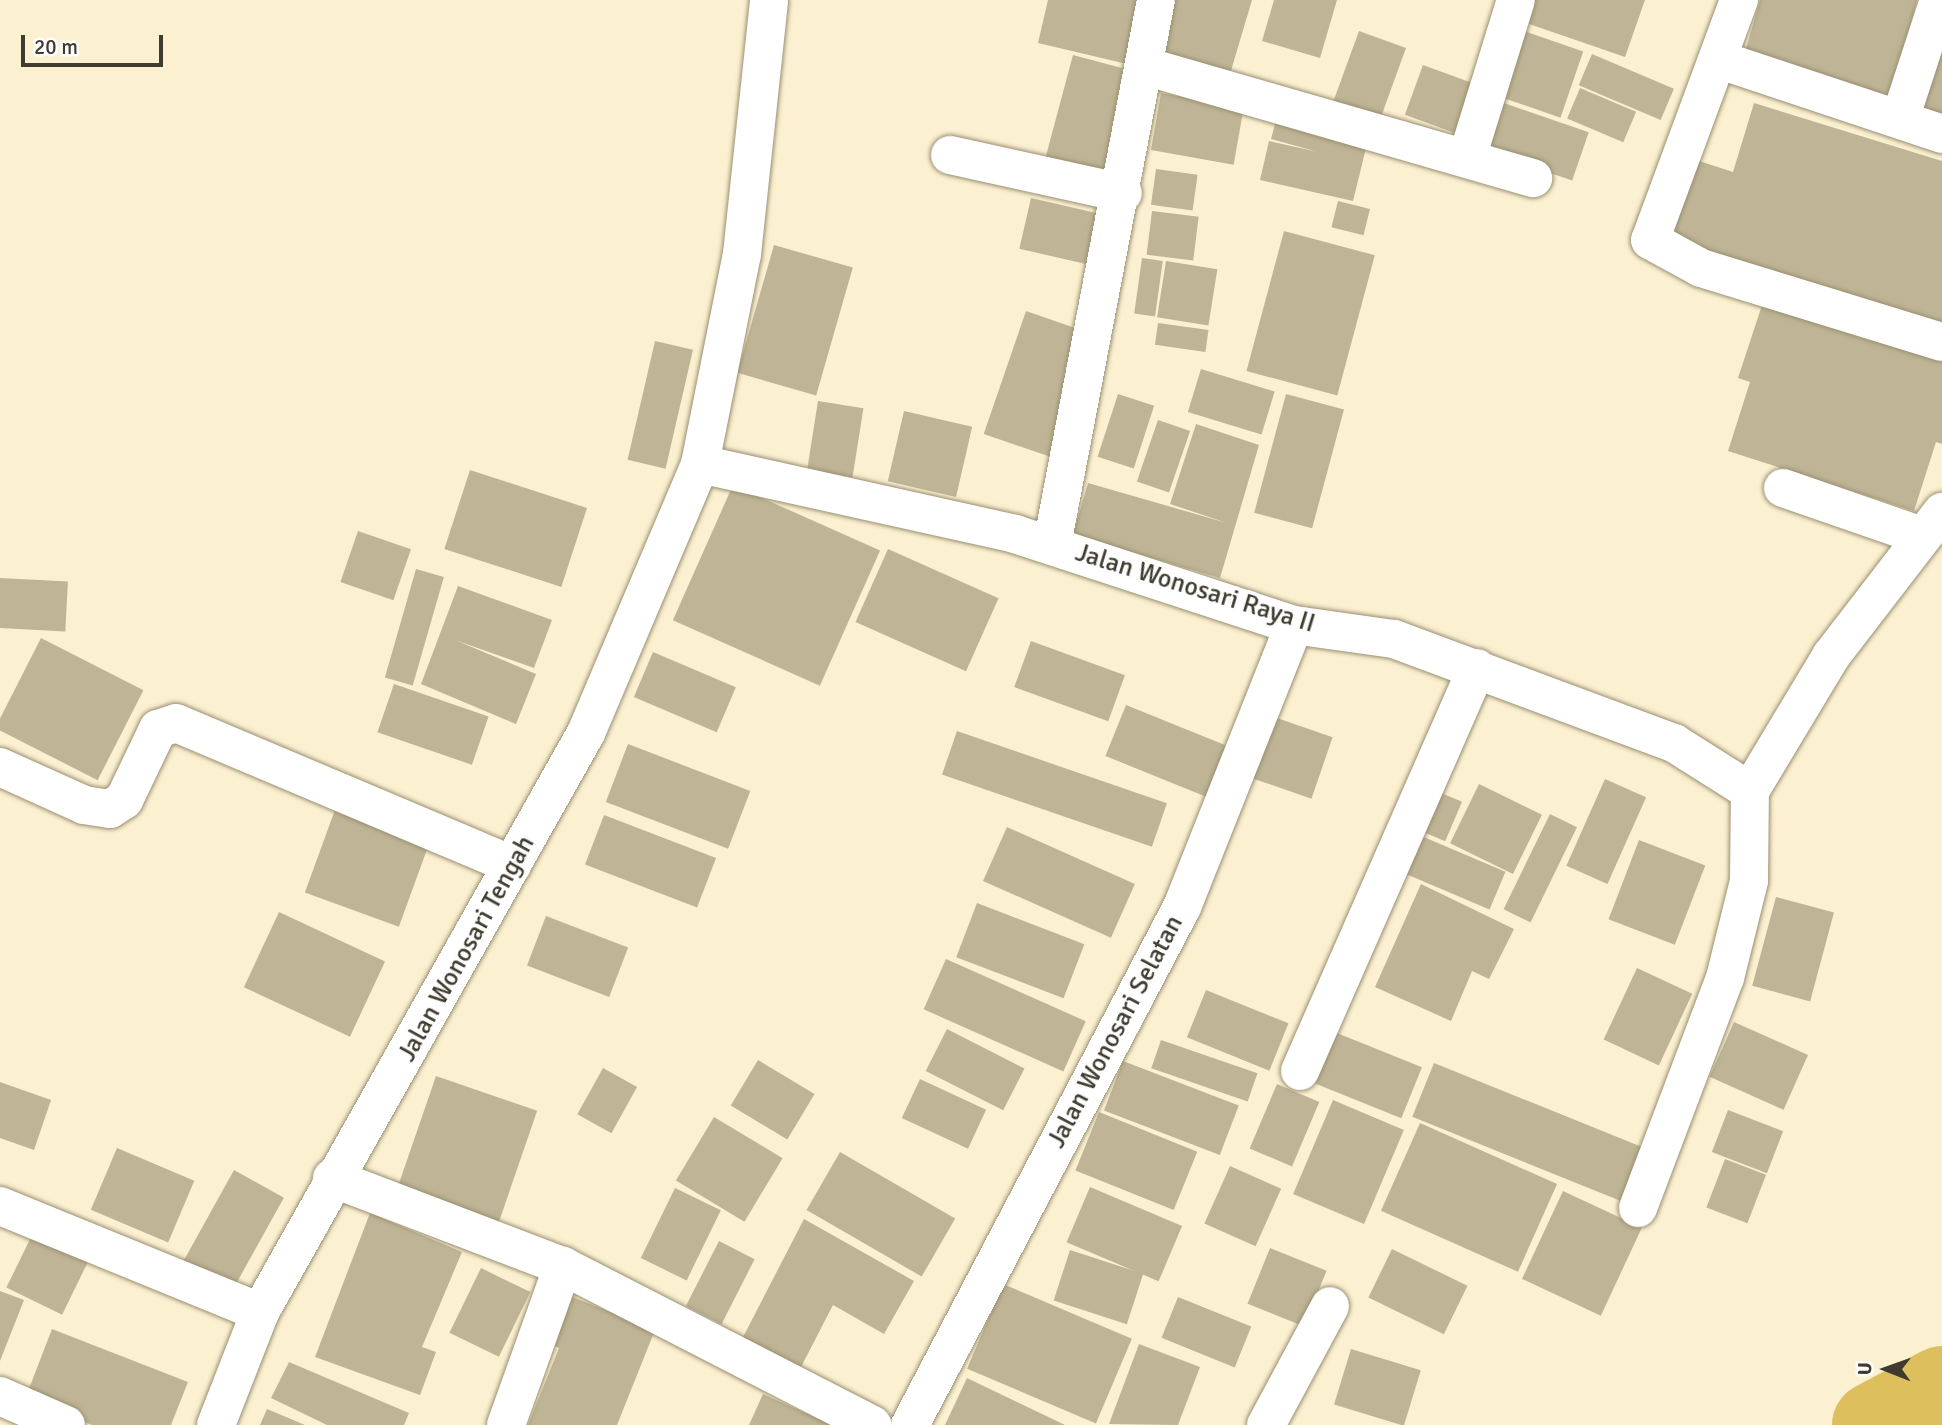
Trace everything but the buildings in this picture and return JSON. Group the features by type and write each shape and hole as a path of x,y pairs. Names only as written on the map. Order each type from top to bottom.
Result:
{"street":[{"name":"Jalan Wonosari Tengah","path":"216,1425 260,1312 332,1178 379,1108 586,733 700,464 742,254 769,0"},
{"path":"1052,545 1148,67 1156,0"},
{"path":"1467,158 1516,0"},
{"path":"1739,0 1720,61 1650,240 1701,268 1942,342"},
{"path":"1899,120 1939,0"},
{"path":"1720,61 1942,134"},
{"path":"1148,67 1533,178"},
{"path":"950,155 1123,193"},
{"name":"Jalan Wonosari Raya II","path":"700,464 1052,545 1294,625 1394,639 1674,743 1750,791"},
{"path":"1638,1208 1725,978 1749,881 1750,791 1831,656 1932,524 1783,488"},
{"name":"Jalan Wonosari Selatan","path":"910,1425 1182,907 1294,625"},
{"path":"1300,1071 1477,668"},
{"path":"0,767 84,805 110,809 124,800 158,729 176,723 512,865"},
{"path":"332,1178 563,1266 872,1425"},
{"path":"0,1206 260,1312"},
{"path":"506,1425 563,1266"},
{"path":"1266,1425 1330,1306"},
{"path":"0,1396 66,1425"}],"waterway":[{"path":"1875,1425 1942,1389"}]}
